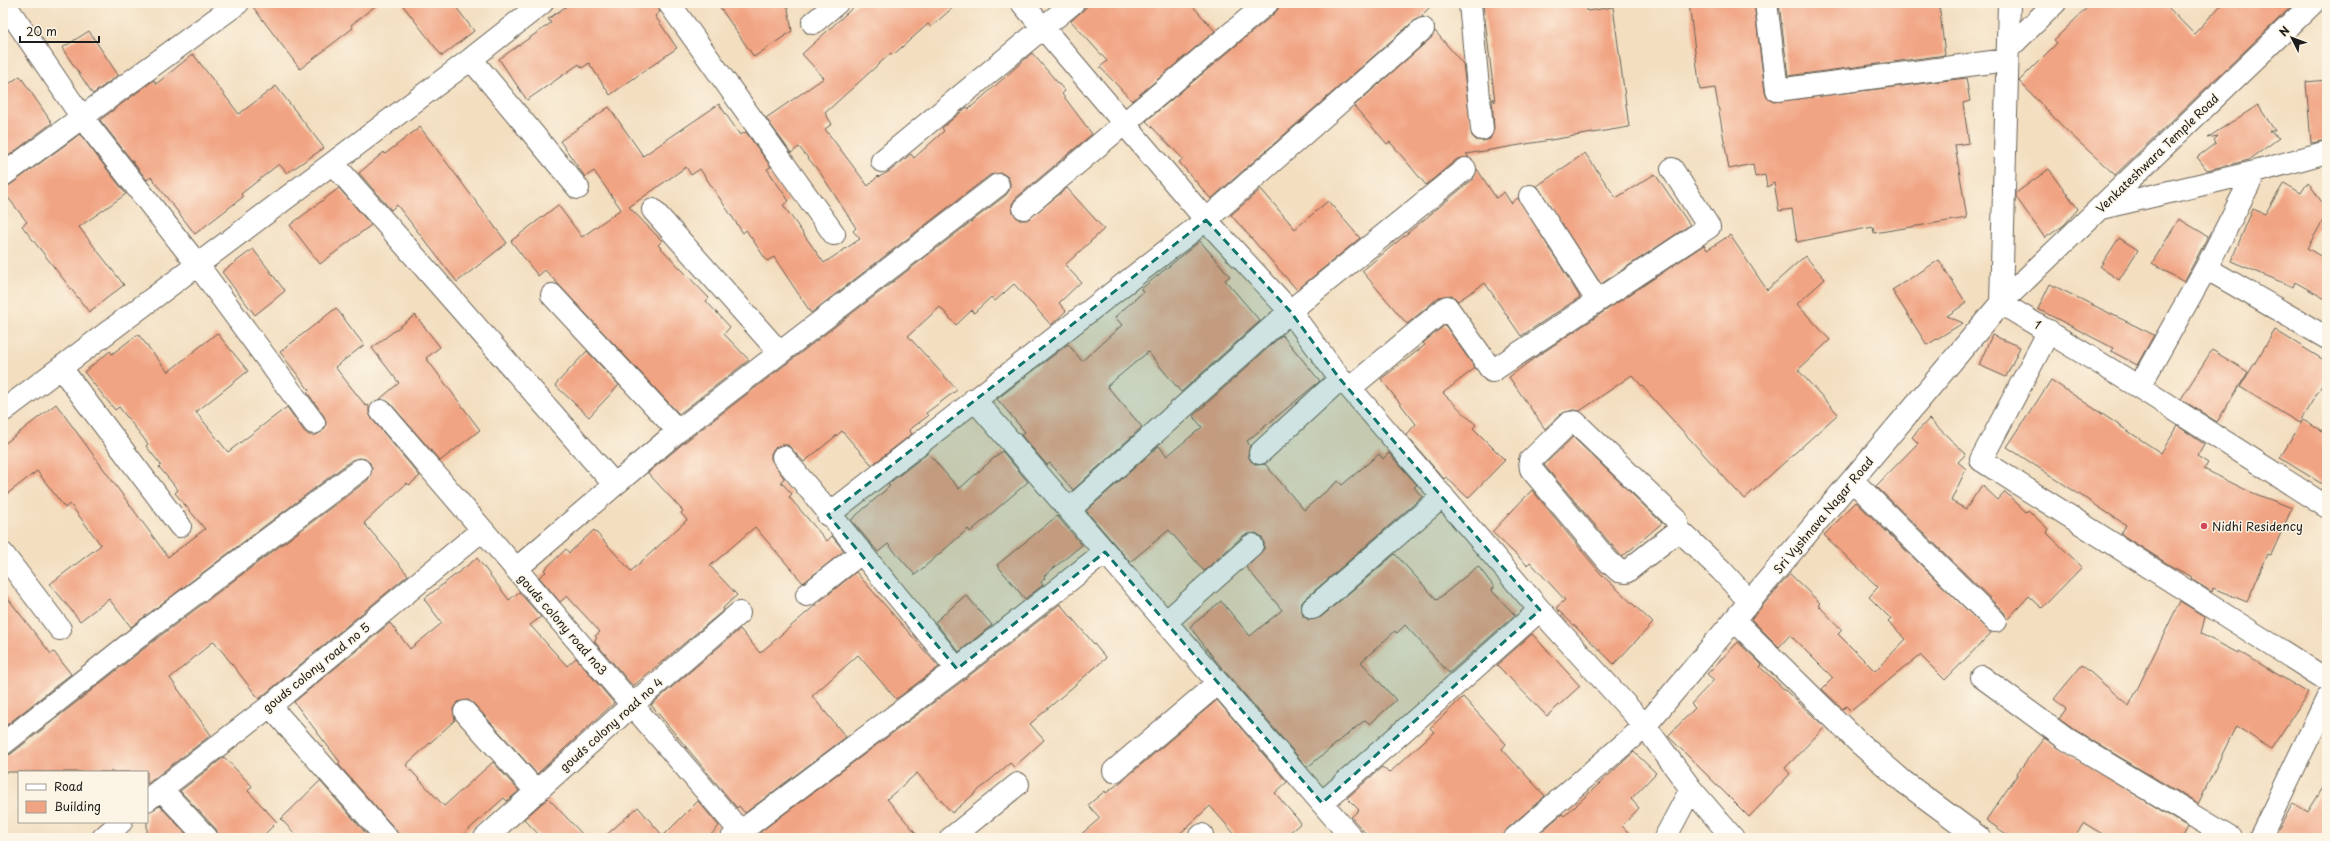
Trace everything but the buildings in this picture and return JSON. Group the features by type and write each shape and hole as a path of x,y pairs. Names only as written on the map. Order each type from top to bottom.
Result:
{"street":[{"path":"4,3 81,116 197,264 314,423"},
{"path":"3,411 472,59 542,3"},
{"path":"669,3 834,234"},
{"path":"813,23 837,3"},
{"path":"1022,3 1125,122 1206,220 1290,311 1345,383 1540,610 1644,726 1691,789 1733,838"},
{"path":"882,161 1073,3"},
{"path":"1024,208 1267,3"},
{"path":"1470,3 1482,129"},
{"path":"1766,3 1777,90 2008,54 2055,3"},
{"path":"2001,303 2009,3"},
{"name":"Venkateshwara Temple Road","path":"2001,303 2313,3"},
{"path":"3,175 81,116 235,4"},
{"path":"828,515 974,399 1206,220 1423,28"},
{"path":"472,59 578,188"},
{"path":"2100,208 2255,172 2327,152"},
{"path":"333,163 614,484"},
{"path":"1069,510 1290,311 1465,169"},
{"path":"1260,453 1345,383 1447,307 1492,371 1709,227 1672,169"},
{"path":"2139,387 2206,268 2255,172"},
{"path":"516,569 678,431 998,185"},
{"path":"1530,196 1597,300"},
{"path":"653,210 780,353"},
{"path":"2206,268 2327,338"},
{"path":"552,295 678,431"},
{"name":"1","path":"2001,303 2139,387 2327,507"},
{"name":"Sri Vyshnava Nagar Road","path":"1515,838 1644,726 2001,303"},
{"path":"2049,331 1981,460 2327,680"},
{"path":"62,368 180,526"},
{"path":"974,399 1352,838"},
{"name":"gouds colony road no3","path":"380,411 632,705 739,836"},
{"path":"1679,530 1626,572 1619,571 1608,561 1530,469 1530,461 1569,423 1575,422 1676,519 1679,530 1721,570 1750,602"},
{"path":"782,457 828,515 862,552 958,669"},
{"path":"3,744 152,626 360,470"},
{"path":"1852,480 1995,621"},
{"path":"1313,608 1443,496"},
{"name":"gouds colony road no 5","path":"154,794 270,706 482,530"},
{"path":"1166,622 1252,545"},
{"path":"808,595 862,552"},
{"path":"739,836 958,669 1105,552"},
{"path":"3,554 60,629"},
{"path":"1322,803 1540,610"},
{"name":"gouds colony road no 4","path":"486,838 632,705 739,613"},
{"path":"1734,620 1858,742 1904,782 1980,838"},
{"path":"1982,677 2066,739 2230,838"},
{"path":"1114,771 1218,683"},
{"path":"2260,838 2327,699"},
{"path":"270,706 388,838"},
{"path":"465,712 537,792"},
{"path":"954,837 1018,784"},
{"path":"1664,838 1691,789"},
{"path":"154,794 207,838"},
{"path":"103,838 121,823"}],"highlighted area":[{"path":"1206,220 1290,311 1340,379 1540,610 1322,803 1105,552 957,669 828,515"}],"place":[{"name":"Nidhi Residency","path":"2204,526"}]}
